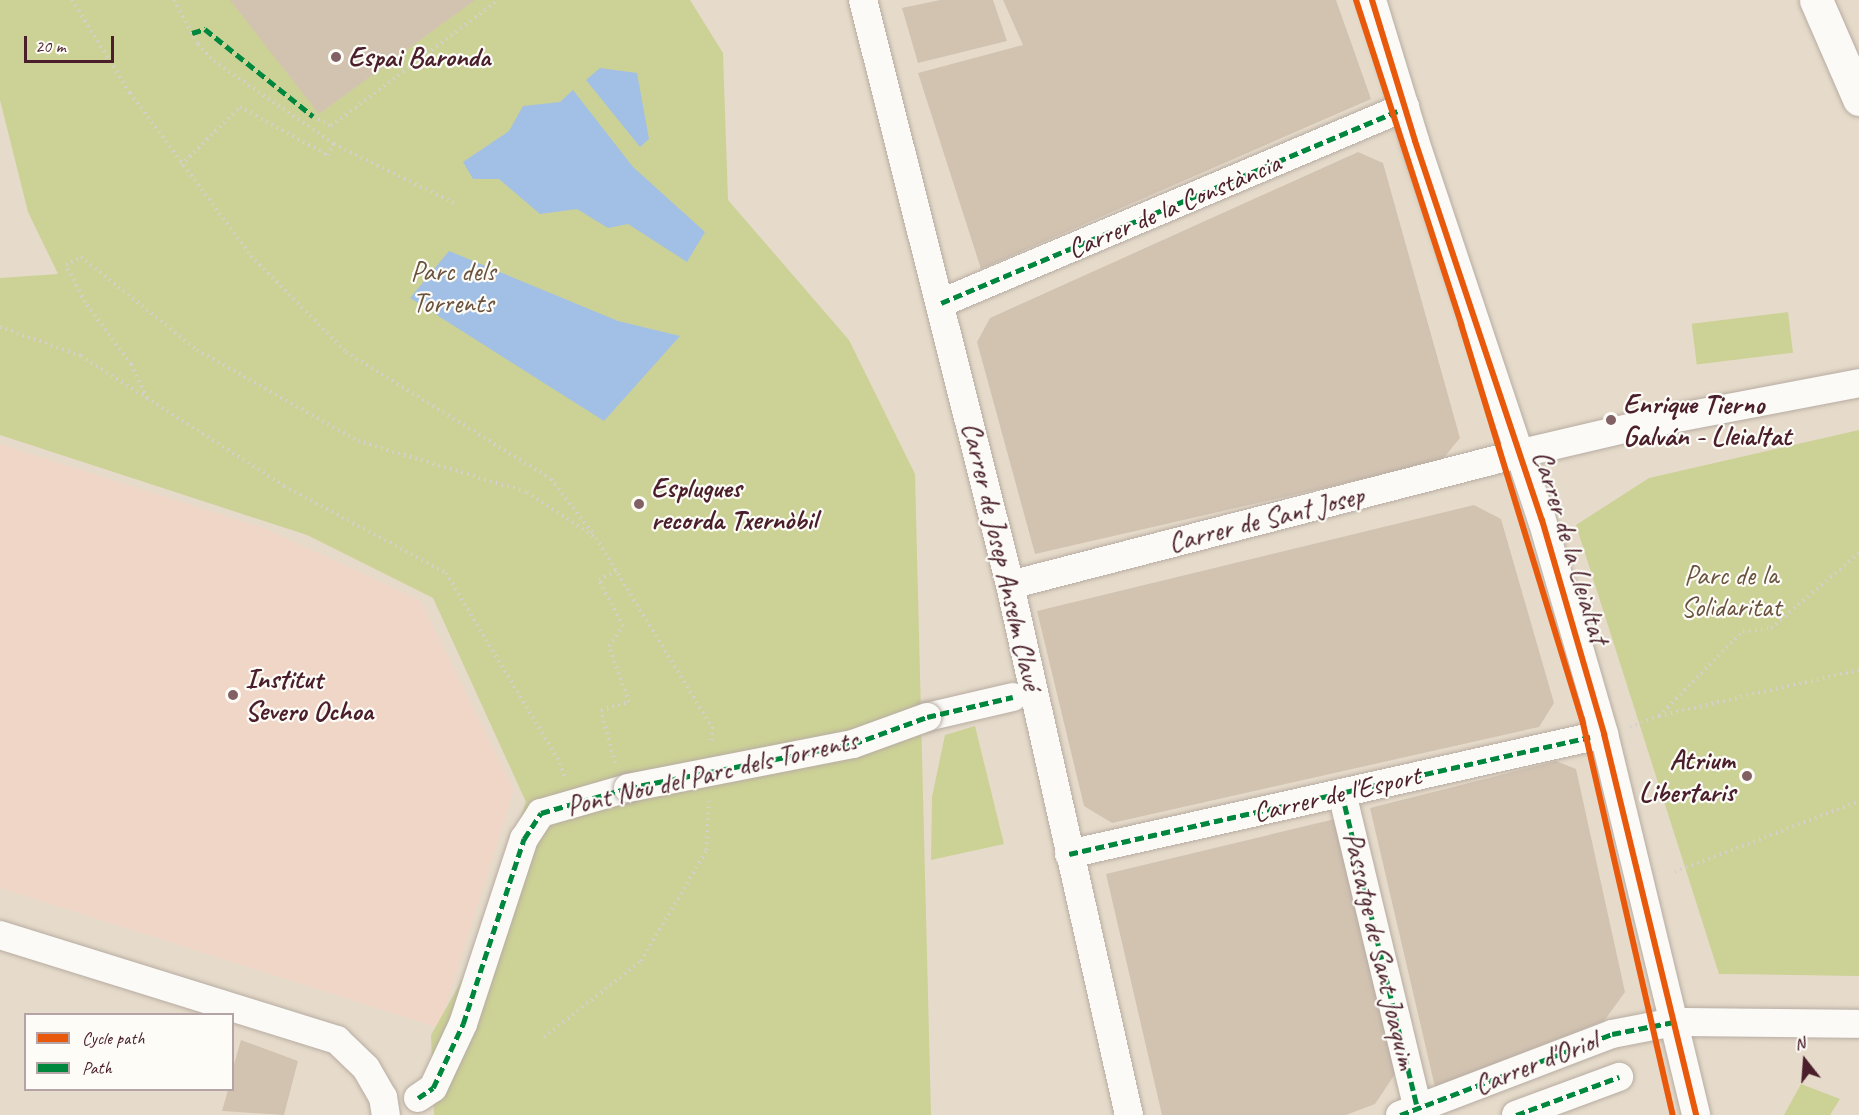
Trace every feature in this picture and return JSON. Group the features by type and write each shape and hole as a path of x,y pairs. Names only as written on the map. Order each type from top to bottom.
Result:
{"highway":[{"path":"1816,0 1859,99"}],"street":[{"name":"Carrer de Josep Anselm Clavé","path":"863,0 941,303 1010,585 1129,1115"},
{"name":"Carrer de la Lleialtat","path":"1372,0 1405,107 1522,453 1604,734 1696,1115"},
{"name":"Carrer de la Constància","path":"941,303 1405,107"},
{"name":"Carrer de Sant Josep","path":"1010,585 1522,453 1650,423 1859,383"},
{"name":"Pont Nou del Parc dels Torrents","path":"418,1098 433,1088 463,1024 524,839 541,813 628,788 853,744 927,717 1012,697"},
{"name":"Carrer de l'Esport","path":"1069,854 1604,734"},
{"name":"Passatge de Sant Joaquim","path":"1342,793 1409,1112"},
{"path":"0,935 337,1040 366,1068 383,1097 387,1115"},
{"name":"Carrer d'Oriol","path":"1409,1112 1612,1034 1674,1022 1859,1024"},
{"name":"Carrer d'Oriol","path":"1516,1115 1619,1077"}],"path":[{"path":"72,0 181,165 251,256 346,352 551,478 596,538 712,727 711,749"},
{"path":"174,0 198,44 214,62 334,144 456,204"},
{"path":"313,116 331,126 498,0"},
{"path":"181,165 240,107 327,155 334,144"},
{"path":"147,398 130,364 84,302 66,265 81,257 197,350 358,441 527,492 596,538"},
{"path":"0,327 81,356 284,486 446,573 560,763 573,805"},
{"path":"1659,716 1743,631 1771,628 1859,553"},
{"path":"615,756 601,710 629,702 609,646 623,626 599,580 616,570"},
{"path":"1604,734 1659,716 1859,670"},
{"path":"544,1037 641,961 707,850 709,794"},
{"path":"1675,872 1859,801"}],"shaded area":[{"name":"Institut Severo Ochoa","path":"0,444 264,528 420,600 514,790 439,1028 0,888"}],"green space":[{"name":"Parc dels Torrents","path":"0,0 690,0 723,53 728,200 849,340 915,474 931,1115 434,1115 431,1035 468,969 526,802 433,598 307,535 0,435 0,278 58,274 28,212 0,100"},
{"path":"1788,312 1793,353 1697,365 1692,324"},
{"name":"Parc de la Solidaritat","path":"1859,430 1859,976 1719,974 1576,525 1649,478"},
{"path":"975,726 1004,844 931,860 932,797 945,735"},
{"path":"1801,1084 1840,1099 1830,1115 1784,1115"}],"water":[{"path":"600,68 637,73 649,139 640,147 586,80"},
{"path":"573,90 633,167 705,232 687,262 628,224 608,228 577,209 540,214 499,179 473,179 463,162 509,131 523,106 560,102"},
{"path":"449,251 618,321 680,336 604,421 410,298"}],"building":[{"name":"Espai Baronda","path":"230,0 475,0 319,114"},
{"path":"940,0 993,0 1007,41 918,63 902,8"},
{"path":"1003,0 1336,0 1371,99 981,269 918,73 1023,45"},
{"path":"1358,152 1383,163 1460,438 1441,461 1035,554 977,342 990,318"},
{"path":"1474,505 1501,519 1554,703 1539,727 1112,823 1084,806 1037,611"},
{"path":"1556,761 1576,769 1625,992 1604,1021 1435,1087 1370,808"},
{"path":"1335,819 1395,1074 1375,1104 1346,1115 1162,1115 1106,874"},
{"path":"241,1040 298,1061 284,1115 222,1111 228,1091 234,1091 234,1064"}],"marked path":[{"path":"192,33 205,29 313,116"},
{"path":"941,303 1397,111"},
{"path":"418,1098 433,1088 463,1024 524,839 541,813 628,788 853,744 927,717 1013,697"},
{"path":"1069,854 1590,737"},
{"path":"1342,793 1418,1109"},
{"path":"1400,1115 1612,1034 1674,1022"},
{"path":"1516,1115 1619,1077"}],"cycle path":[{"path":"1356,0 1461,324 1582,719 1673,1115"},
{"path":"1372,0 1415,141 1542,520 1604,734 1696,1115"}],"place":[{"name":"Espai Baronda","path":"336,57"},
{"name":"Enrique Tierno Galván - Lleialtat","path":"1611,420"},
{"name":"Esplugues recorda Txernòbil","path":"639,504"},
{"name":"Institut Severo Ochoa","path":"233,695"},
{"name":"Atrium Libertaris","path":"1747,776"}]}
